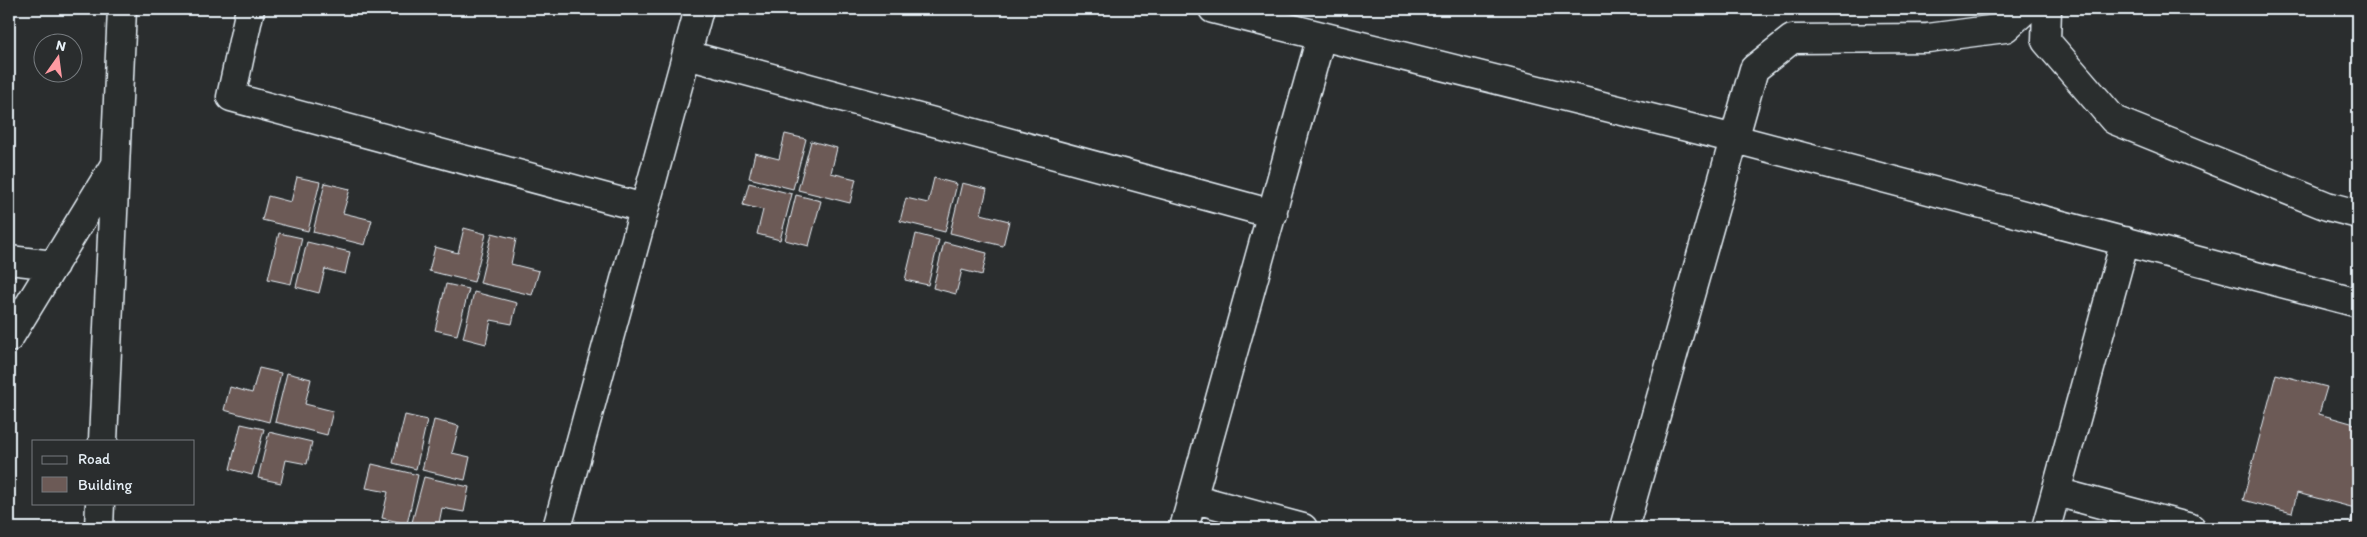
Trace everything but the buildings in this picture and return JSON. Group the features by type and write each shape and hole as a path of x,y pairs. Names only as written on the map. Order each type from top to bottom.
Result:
{"street":[{"path":"103,440 122,9"},
{"path":"250,9 231,97 644,208"},
{"path":"556,528 699,9"},
{"path":"1214,9 1735,139 2358,302"},
{"path":"1624,528 1754,69 1792,39 1928,38 2005,28 2026,9"},
{"path":"2047,9 2046,41 2114,120 2327,206 2358,214"},
{"path":"1184,528 1321,37"},
{"path":"687,55 1273,214"},
{"path":"9,338 115,164"},
{"path":"2046,528 2125,241"},
{"path":"9,260 54,265"},
{"path":"2056,492 2191,528"},
{"path":"1192,498 1303,528"},
{"path":"99,528 100,504"}]}
